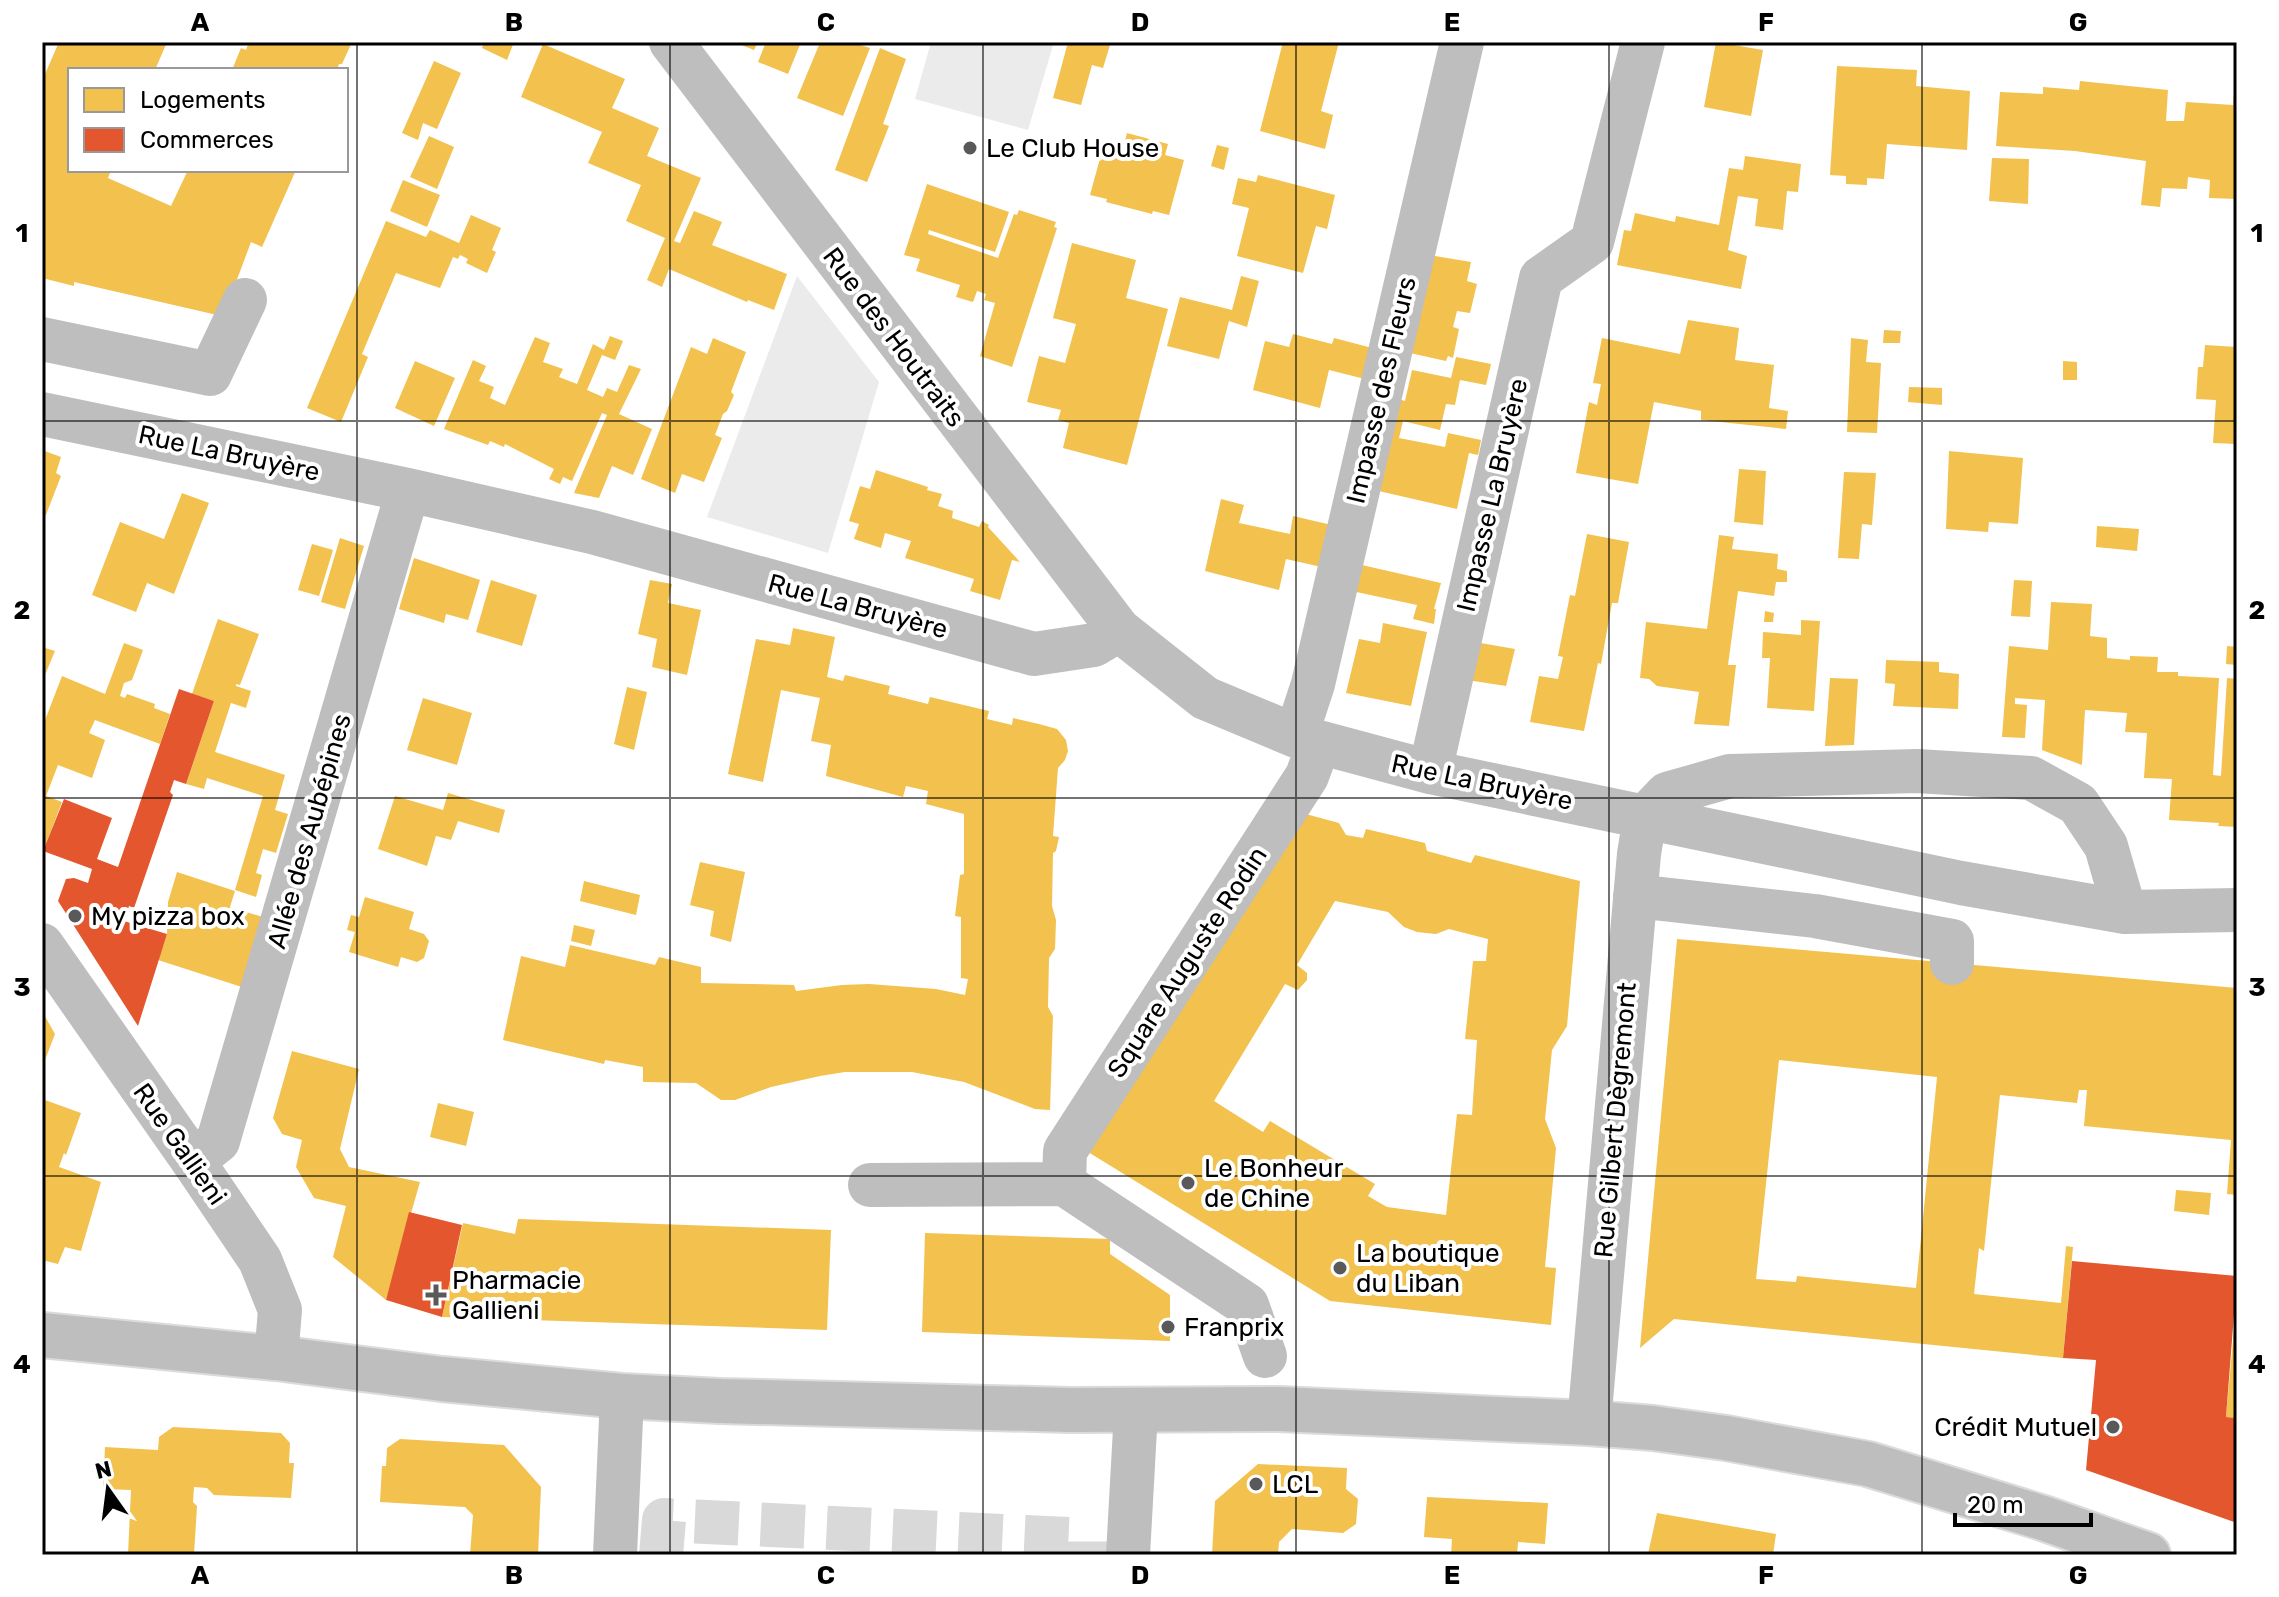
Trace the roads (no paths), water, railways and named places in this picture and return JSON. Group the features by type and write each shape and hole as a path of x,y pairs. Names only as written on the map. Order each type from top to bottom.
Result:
{"street":[{"name":"Rue des Houtraits","path":"671,42 1119,630"},
{"name":"Impasse des Fleurs","path":"1308,740 1313,684 1462,42"},
{"name":"Impasse La Bruyère","path":"1430,772 1541,278 1592,242 1643,42"},
{"path":"42,339 210,374 245,300"},
{"name":"Rue La Bruyère","path":"42,414 408,490 592,532 1034,654 1094,645 1119,630 1205,698 1308,740 1430,772 1961,883 2125,912 2237,910"},
{"name":"Allée des Aubépines","path":"193,1161 218,1141 408,490"},
{"name":"Square Auguste Rodin","path":"1064,1184 1065,1151 1307,776 1308,740"},
{"path":"1645,817 1667,794 1730,776 1917,771 2031,778 2078,804 2106,846 2125,912"},
{"name":"Rue Gilbert Dègremont","path":"1589,1423 1634,906 1645,817"},
{"path":"1634,906 1693,922 1910,952 1935,962"},
{"name":"Rue Gallieni","path":"42,945 260,1260 280,1310 276,1358"},
{"path":"870,1185 1064,1184 1247,1305 1265,1356"},
{"path":"42,1335 622,1396 1136,1411 1265,1409 1653,1428 1868,1464 2043,1518 2148,1555"},
{"path":"615,1555 622,1396"},
{"path":"1128,1555 1136,1411"}],"tunnel":[{"path":"661,1555 664,1520 1089,1540 1089,1555"}],"place":[{"name":"Le Club House","path":"970,148"},
{"name":"My pizza box","path":"75,916"},
{"name":"Le Bonheur de Chine","path":"1188,1183"},
{"name":"La boutique du Liban","path":"1340,1268"},
{"name":"Pharmacie Gallieni","path":"436,1295"},
{"name":"Franprix","path":"1168,1327"},
{"name":"Crédit Mutuel","path":"2113,1427"},
{"name":"LCL","path":"1256,1484"}]}
